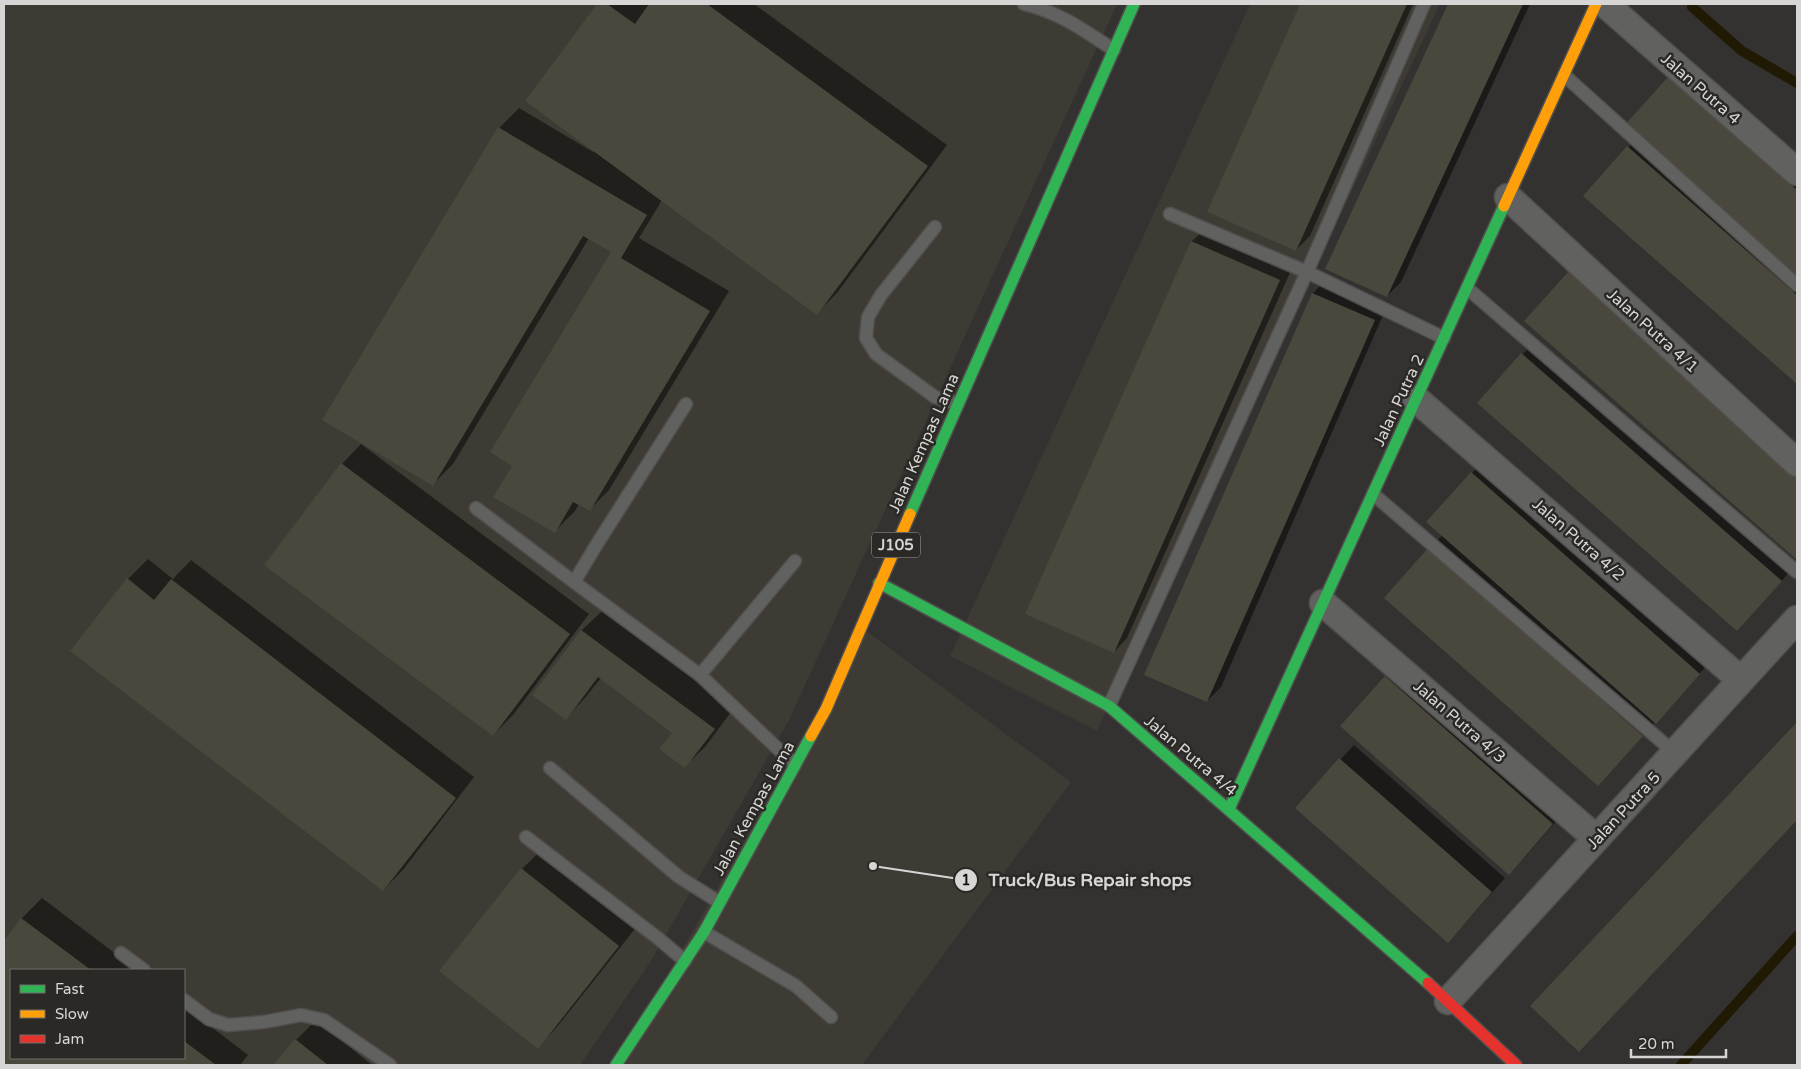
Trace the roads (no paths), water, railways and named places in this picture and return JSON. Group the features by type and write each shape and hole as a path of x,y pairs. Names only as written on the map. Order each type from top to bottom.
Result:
{"street":[{"name":"Jalan Kempas Lama","path":"616,1065 704,932 826,709 879,583 1134,4"},
{"name":"Jalan Putra 2","path":"1229,809 1596,4"},
{"name":"Jalan Putra 4","path":"1605,4 1797,172"},
{"name":"Jalan Putra 4/1","path":"1508,198 1797,462"},
{"name":"Jalan Putra 4/2","path":"1416,398 1741,680"},
{"name":"Jalan Putra 4/4","path":"879,583 1108,706 1448,1001 1516,1065"},
{"name":"Jalan Putra 4/3","path":"1323,603 1596,838"},
{"name":"Jalan Putra 5","path":"1448,1001 1741,680 1794,629"}],"lane":[{"path":"1024,4 1043,6 1114,50"},
{"path":"1108,706 1307,272 1424,4"},
{"path":"1564,75 1797,285"},
{"path":"1170,214 1307,272 1444,338"},
{"path":"936,227 880,295 868,317 866,338 876,354 935,397 958,404"},
{"path":"1467,288 1797,572"},
{"path":"574,582 596,544 686,404"},
{"path":"1373,494 1675,753"},
{"path":"476,508 700,675 795,766"},
{"path":"700,675 796,561"},
{"path":"550,768 679,877 719,902"},
{"path":"526,837 659,938 685,961"},
{"path":"704,932 796,986 831,1017"},
{"path":"121,953 143,969"},
{"path":"185,1001 209,1019 228,1025 301,1015 324,1020 390,1065"}],"waterway":[{"path":"1692,7 1742,51 1797,83"},
{"path":"1681,1065 1797,936"}],"place":[{"name":"Truck/Bus Repair shops","path":"873,866"}]}
